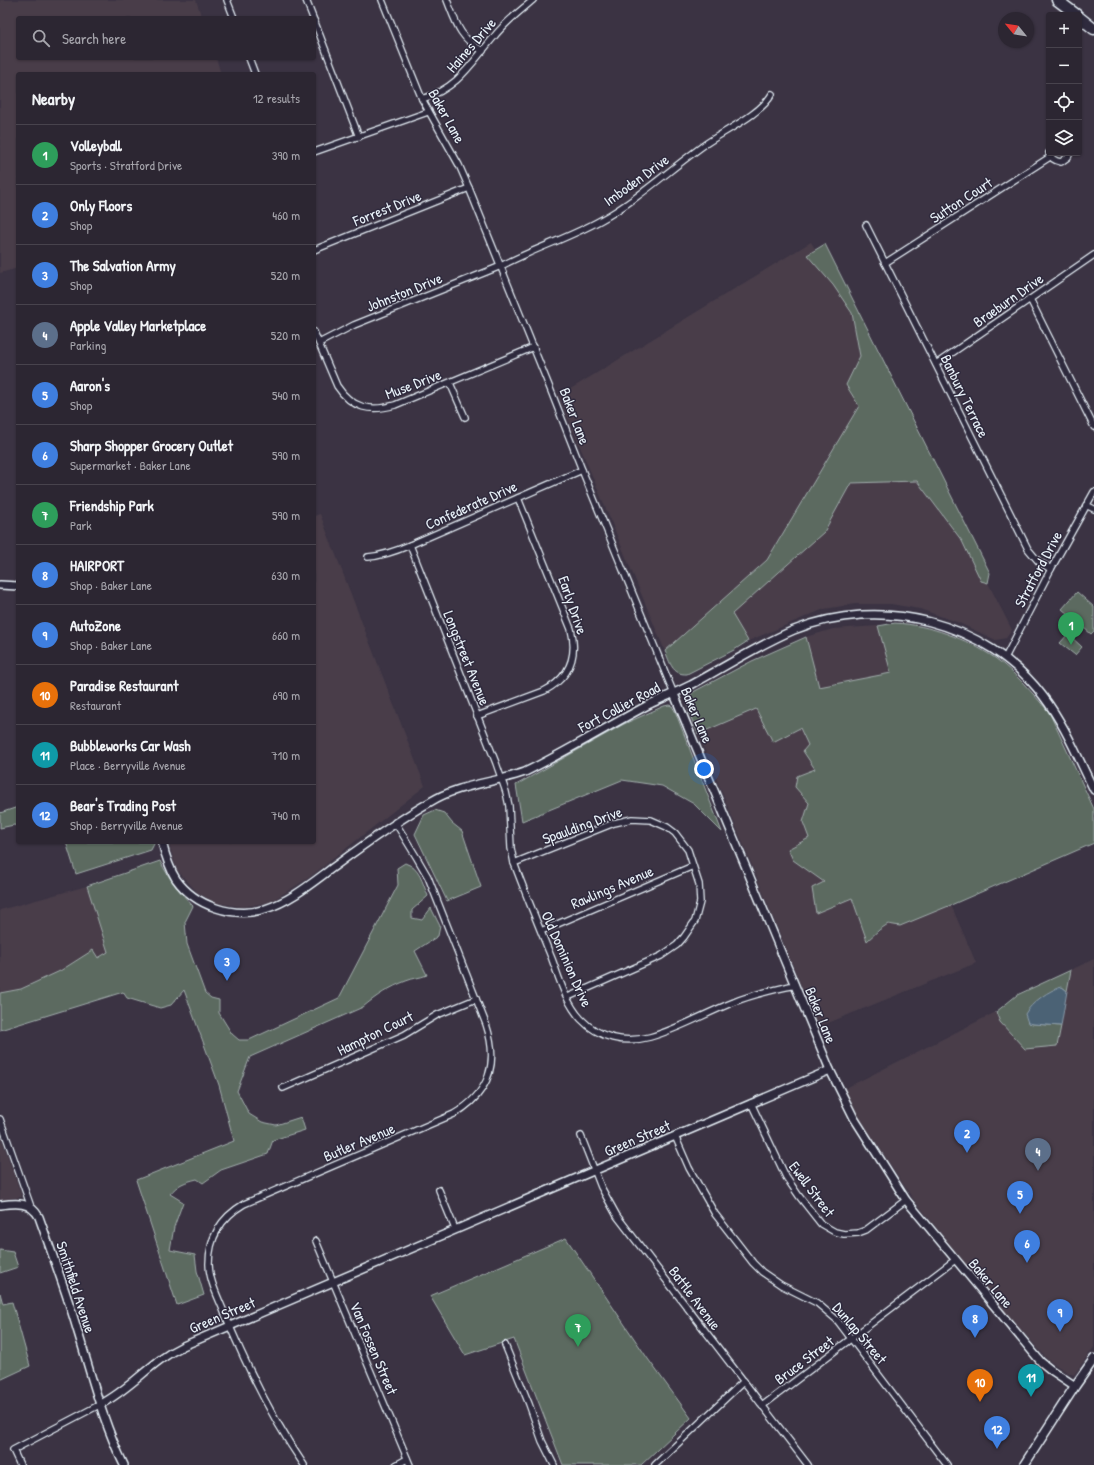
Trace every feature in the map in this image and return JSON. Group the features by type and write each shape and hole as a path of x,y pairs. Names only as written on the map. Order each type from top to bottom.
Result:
{"highway":[{"path":"1057,0 1073,12"},
{"path":"1082,19 1094,29"}],"main road":[{"path":"1024,1465 1075,1386 1094,1360"}],"street":[{"path":"227,0 233,16"},
{"path":"306,0 313,16"},
{"name":"Baker Lane","path":"382,0 428,112 459,165 469,188 582,470 830,1070 854,1118 906,1200 1041,1362 1075,1386"},
{"path":"447,0 457,26 462,34 468,41 483,52"},
{"name":"Haines Drive","path":"422,99 442,91 452,85 470,67 505,24 533,0"},
{"path":"316,24 359,137"},
{"path":"250,60 254,72"},
{"name":"Imboden Drive","path":"501,266 517,257 581,231 617,210 693,153 757,111 768,101 772,94"},
{"path":"316,151 428,112"},
{"name":"Sutton Court","path":"885,263 1048,156"},
{"name":"Sutton Court","path":"1051,156 1054,160 1061,162 1068,156"},
{"name":"Forrest Drive","path":"316,249 469,188"},
{"name":"Banbury Terrace","path":"866,225 1028,549 1038,562 1051,569"},
{"name":"Braeburn Drive","path":"936,364 1094,255"},
{"name":"Johnston Drive","path":"319,344 354,325 501,266"},
{"path":"1030,299 1094,427"},
{"name":"Muse Drive","path":"316,337 337,386 347,399 362,407 376,408 395,405 534,348"},
{"path":"450,383 465,417"},
{"name":"Confederate Drive","path":"368,557 378,557 389,554 582,470"},
{"name":"Stratford Drive","path":"1005,658 1051,569 1094,492"},
{"name":"Early Drive","path":"477,716 552,687 565,674 573,656 574,638 572,629 518,498"},
{"path":"1086,505 1094,510"},
{"name":"Longstreet Avenue","path":"410,545 502,780"},
{"path":"0,585 16,586"},
{"name":"Fort Collier Road","path":"163,844 175,877 182,886 211,906 221,910 234,912 253,912 274,906 304,888 395,822 445,794 465,787 502,780 525,772 652,703 674,694 771,641 794,630 823,621 847,616 896,615 934,622 970,637 1005,658 1030,680 1056,715 1066,732 1094,790"},
{"name":"Old Dominion Drive","path":"502,780 509,806 511,848 514,863 574,1010 580,1018 595,1031 614,1039 634,1040 661,1034 733,1002 795,985"},
{"name":"Spaulding Drive","path":"514,863 614,823 632,819 651,820 658,823 674,833 688,850 699,884 700,902 695,921 684,937 670,951 661,956 568,997"},
{"name":"Butler Avenue","path":"304,1465 268,1408 230,1326 210,1271 210,1252 212,1241 221,1223 232,1212 244,1204 454,1114 472,1102 482,1089 491,1070 491,1037 428,877 395,822"},
{"name":"Rawlings Avenue","path":"541,931 693,866"},
{"name":"Hampton Court","path":"283,1088 404,1035 437,1015 476,999"},
{"name":"Green Street","path":"20,1465 13,1450 123,1391 160,1359 171,1352 455,1229 830,1070"},
{"name":"Ewell Street","path":"751,1103 786,1177 821,1224 828,1229 844,1234 858,1233 866,1230 906,1200"},
{"name":"Smithfield Avenue","path":"0,1119 31,1207 39,1217 110,1432 124,1465"},
{"name":"Battle Avenue","path":"581,1136 601,1187 617,1216 808,1465"},
{"name":"Dunlap Street","path":"675,1136 689,1168 715,1214 753,1263 762,1272 781,1285 817,1303 837,1320 947,1465"},
{"path":"439,1190 455,1229"},
{"path":"0,1205 19,1203 31,1207"},
{"name":"Van Fossen Street","path":"316,1241 410,1465"},
{"name":"Bruce Street","path":"762,1406 955,1260"},
{"path":"505,1345 542,1441 554,1465"},
{"path":"655,1465 744,1381"},
{"path":"396,1465 407,1459"}],"shaded area":[{"path":"0,0 196,0 201,16 16,16 16,60 217,60 220,72 16,72 16,269 0,273"},
{"path":"811,242 852,313 860,356 846,385 859,406 767,560 665,651 559,396"},
{"path":"825,244 990,573 988,583 981,581 962,541 917,481 851,483 824,532 732,614 748,641 734,650 687,674 682,674 672,667 665,651 767,560 859,406 846,385 860,356 852,313 833,285 807,255"},
{"path":"917,481 962,541 981,581 988,583 1012,630 1006,638 996,640 957,622 920,609 891,604 855,604 824,609 748,641 731,614 824,532 851,483"},
{"path":"320,514 425,786 310,877 270,902 243,907 216,903 198,893 177,870 169,844 316,844 316,515"},
{"path":"1077,592 1094,607 1094,631 1091,634 1062,609"},
{"path":"895,623 921,626 972,644 995,658 1030,690 1049,712 1094,809 1094,843 900,926 888,924 867,941 852,898 816,913 812,888 824,882 793,860 788,849 809,838 803,822 809,803 795,787 797,776 815,769 803,751 808,745 800,728 773,742 756,709 698,734 689,711 688,700 695,691 752,661 806,637 819,687 891,673 878,626"},
{"path":"878,626 892,673 819,687 806,637 833,629"},
{"path":"1068,634 1082,647 1075,655 1060,643"},
{"path":"669,705 672,706 675,711 722,832 694,804 662,786 622,780 522,821 516,785 624,724"},
{"path":"756,709 800,728 808,745 803,752 815,769 809,803 803,822 809,838 793,860 824,882 816,913 852,898 867,941 888,924 900,926 951,905 976,963 818,1027 698,734"},
{"path":"16,808 16,826 0,828 0,813"},
{"path":"435,810 444,813 452,823 462,831 481,887 447,901 415,834 424,815"},
{"path":"67,844 154,844 151,850 76,874"},
{"path":"160,861 175,885 193,906 185,922 187,944 205,993 211,998 219,1000 219,1013 232,1034 239,1040 249,1040 339,998 398,885 397,868 405,863 414,868 417,872 428,896 412,910 412,918 422,920 431,908 440,926 438,936 415,951 427,975 400,983 383,992 363,1007 250,1057 237,1091 249,1114 262,1122 276,1125 301,1117 305,1130 273,1140 268,1154 221,1170 203,1183 197,1179 185,1182 170,1194 183,1202 174,1227 170,1250 195,1255 197,1271 204,1295 177,1305 136,1180 234,1141 219,1085 184,990 171,1005 160,1008 127,998 123,992 0,1030 0,993 21,989 60,971 93,950 98,958 108,952 87,886"},
{"path":"87,886 108,952 98,958 93,950 60,971 21,989 0,993 0,910"},
{"path":"1094,959 1094,1347 1074,1375 1048,1360 989,1293 911,1196 854,1109 844,1089 996,1012 1000,1022 1057,1046 1071,970"},
{"path":"1071,970 1067,991 1062,987 1028,1023 1061,1026 1057,1046 1025,1049 1000,1022 996,1012 1017,995"},
{"path":"0,1134 22,1197 0,1200"},
{"path":"566,1238 648,1359 691,1418 641,1465 563,1465 514,1339 465,1355 430,1296"},
{"path":"0,1250 13,1252 18,1267 0,1273"},
{"path":"0,1293 3,1304 12,1302 30,1366 0,1380"}],"water":[{"path":"1062,987 1067,991 1061,1026 1028,1023 1025,1014 1032,1005 1057,988"}],"place":[{"name":"Volleyball","path":"1071,645"},
{"name":"The Salvation Army","path":"227,981"},
{"name":"Only Floors","path":"967,1153"},
{"name":"Apple Valley Marketplace","path":"1038,1171"},
{"name":"Aaron's","path":"1020,1214"},
{"name":"Sharp Shopper Grocery Outlet","path":"1027,1263"},
{"name":"AutoZone","path":"1060,1332"},
{"name":"HAIRPORT","path":"975,1338"},
{"name":"Friendship Park","path":"578,1347"},
{"name":"Bubbleworks Car Wash","path":"1031,1397"},
{"name":"Paradise Restaurant","path":"980,1402"},
{"name":"Bear's Trading Post","path":"997,1449"}]}
